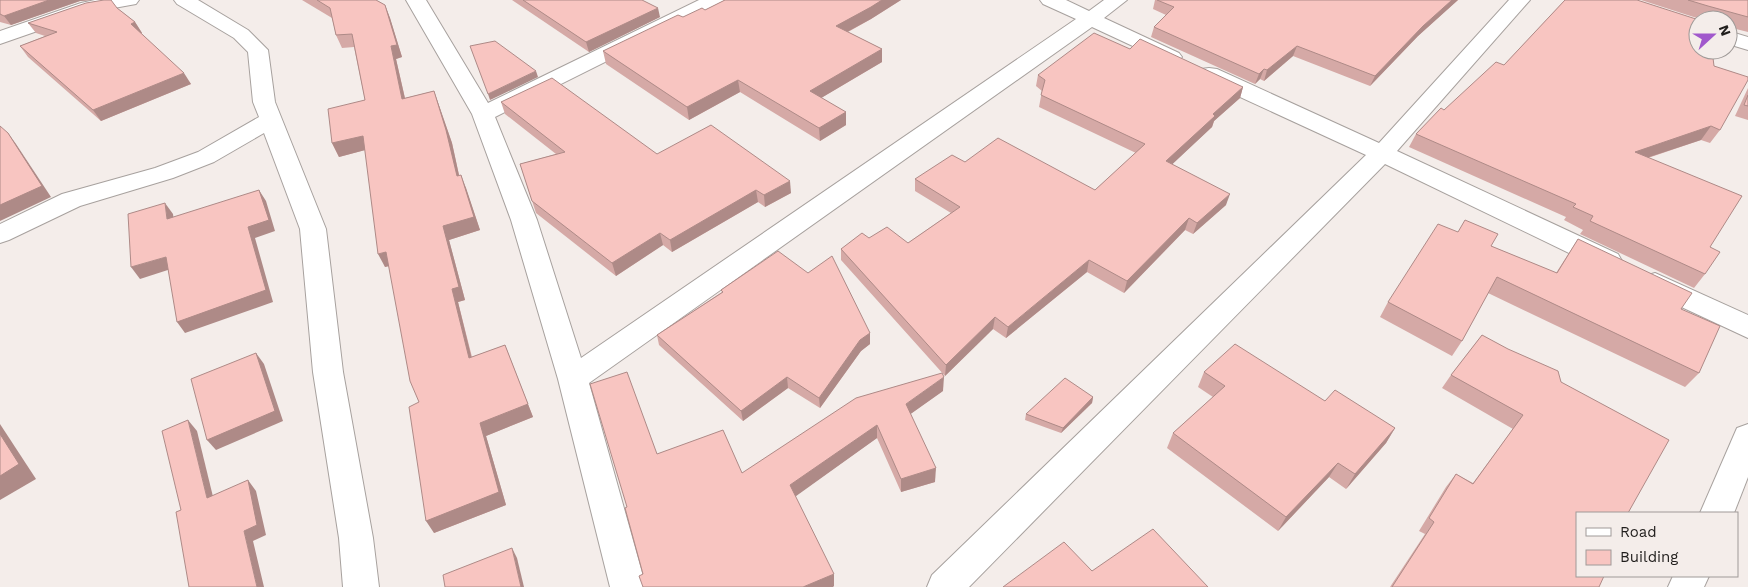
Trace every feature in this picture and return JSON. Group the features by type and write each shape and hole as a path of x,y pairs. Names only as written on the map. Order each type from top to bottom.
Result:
{"street":[{"path":"0,38 88,7 129,0"},
{"path":"184,0 240,34 258,50 264,102 313,229 328,372 356,538 361,587"},
{"path":"416,0 483,114 524,220 573,379 628,587"},
{"path":"483,114 714,0"},
{"path":"1050,0 1382,153 1748,327"},
{"path":"573,379 1117,0"},
{"path":"945,587 1382,153 1520,0"},
{"path":"0,234 71,200 164,172 206,157 270,120"},
{"path":"1717,512 1748,437"}],"building":[{"path":"0,0 49,0 4,16 0,14"},
{"path":"111,0 117,8 135,22 131,24 184,73 93,110 20,46 57,32 28,23 86,3"},
{"path":"317,0 376,0 385,5 397,45 391,46 402,99 434,91 457,176 461,175 474,217 443,226 459,287 452,289 469,358 505,345 528,404 480,423 499,492 426,521 409,407 419,402 410,381 386,252 378,254 363,136 332,143 328,109 365,100 352,34 336,35 330,8"},
{"path":"523,0 642,0 658,8 586,42"},
{"path":"725,0 882,0 836,26 882,49 810,91 846,112 819,128 738,80 687,107 603,51 678,15 683,17 702,8 705,10"},
{"path":"1157,0 1452,0 1423,26 1375,76 1297,46 1267,70 1264,69 1259,74 1154,27 1174,7"},
{"path":"1565,0 1637,0 1688,16 1688,60 1713,60 1714,66 1748,77 1720,130 1711,126 1635,152 1742,196 1710,247 1720,252 1705,274 1590,221 1593,216 1573,207 1576,204 1416,134 1441,108 1444,110 1496,62 1504,65"},
{"path":"1688,0 1748,0 1748,17 1738,14 1738,10 1723,10"},
{"path":"1094,33 1130,49 1140,39 1243,87 1213,114 1215,116 1166,161 1230,194 1197,223 1189,218 1127,281 1089,260 1008,327 995,317 946,365 841,249 862,233 869,238 887,227 908,243 960,207 915,179 952,155 965,162 998,138 1095,190 1145,144 1041,95 1045,80 1038,75"},
{"path":"495,41 536,71 488,94 470,46"},
{"path":"552,78 657,154 711,125 790,181 764,195 756,190 670,240 660,233 612,263 532,201 520,164 565,152 501,102"},
{"path":"1748,95 1748,106 1744,105"},
{"path":"0,126 8,133 42,186 0,205"},
{"path":"259,190 269,220 248,227 266,290 177,322 166,257 131,267 128,214 165,203 167,219"},
{"path":"1465,220 1498,234 1491,246 1557,273 1578,239 1692,293 1681,309 1720,326 1699,373 1497,277 1462,341 1388,302 1438,224 1458,232"},
{"path":"778,251 808,273 832,256 870,333 860,340 819,398 787,377 741,411 657,335 723,292 721,290"},
{"path":"1482,335 1508,349 1558,371 1561,382 1669,440 1629,512 1576,512 1576,577 1604,577 1599,587 1392,587 1434,522 1429,518 1456,474 1473,484 1523,415 1451,375"},
{"path":"1235,344 1325,401 1335,390 1395,428 1355,474 1338,463 1286,517 1173,433 1225,386 1204,372"},
{"path":"256,353 275,411 207,440 191,379"},
{"path":"627,372 657,454 723,430 742,473 856,398 942,373 944,377 906,404 936,468 901,479 877,425 790,485 834,574 803,587 643,587 639,576 643,574 625,508 627,507 590,384"},
{"path":"1065,378 1093,397 1063,428 1026,414"},
{"path":"188,420 207,498 248,480 257,525 244,531 257,587 189,587 176,512 181,510 162,431"},
{"path":"0,434 19,464 0,476"},
{"path":"1153,529 1208,587 1003,587 1064,542 1092,571"},
{"path":"512,548 521,587 445,587 443,575"}]}
